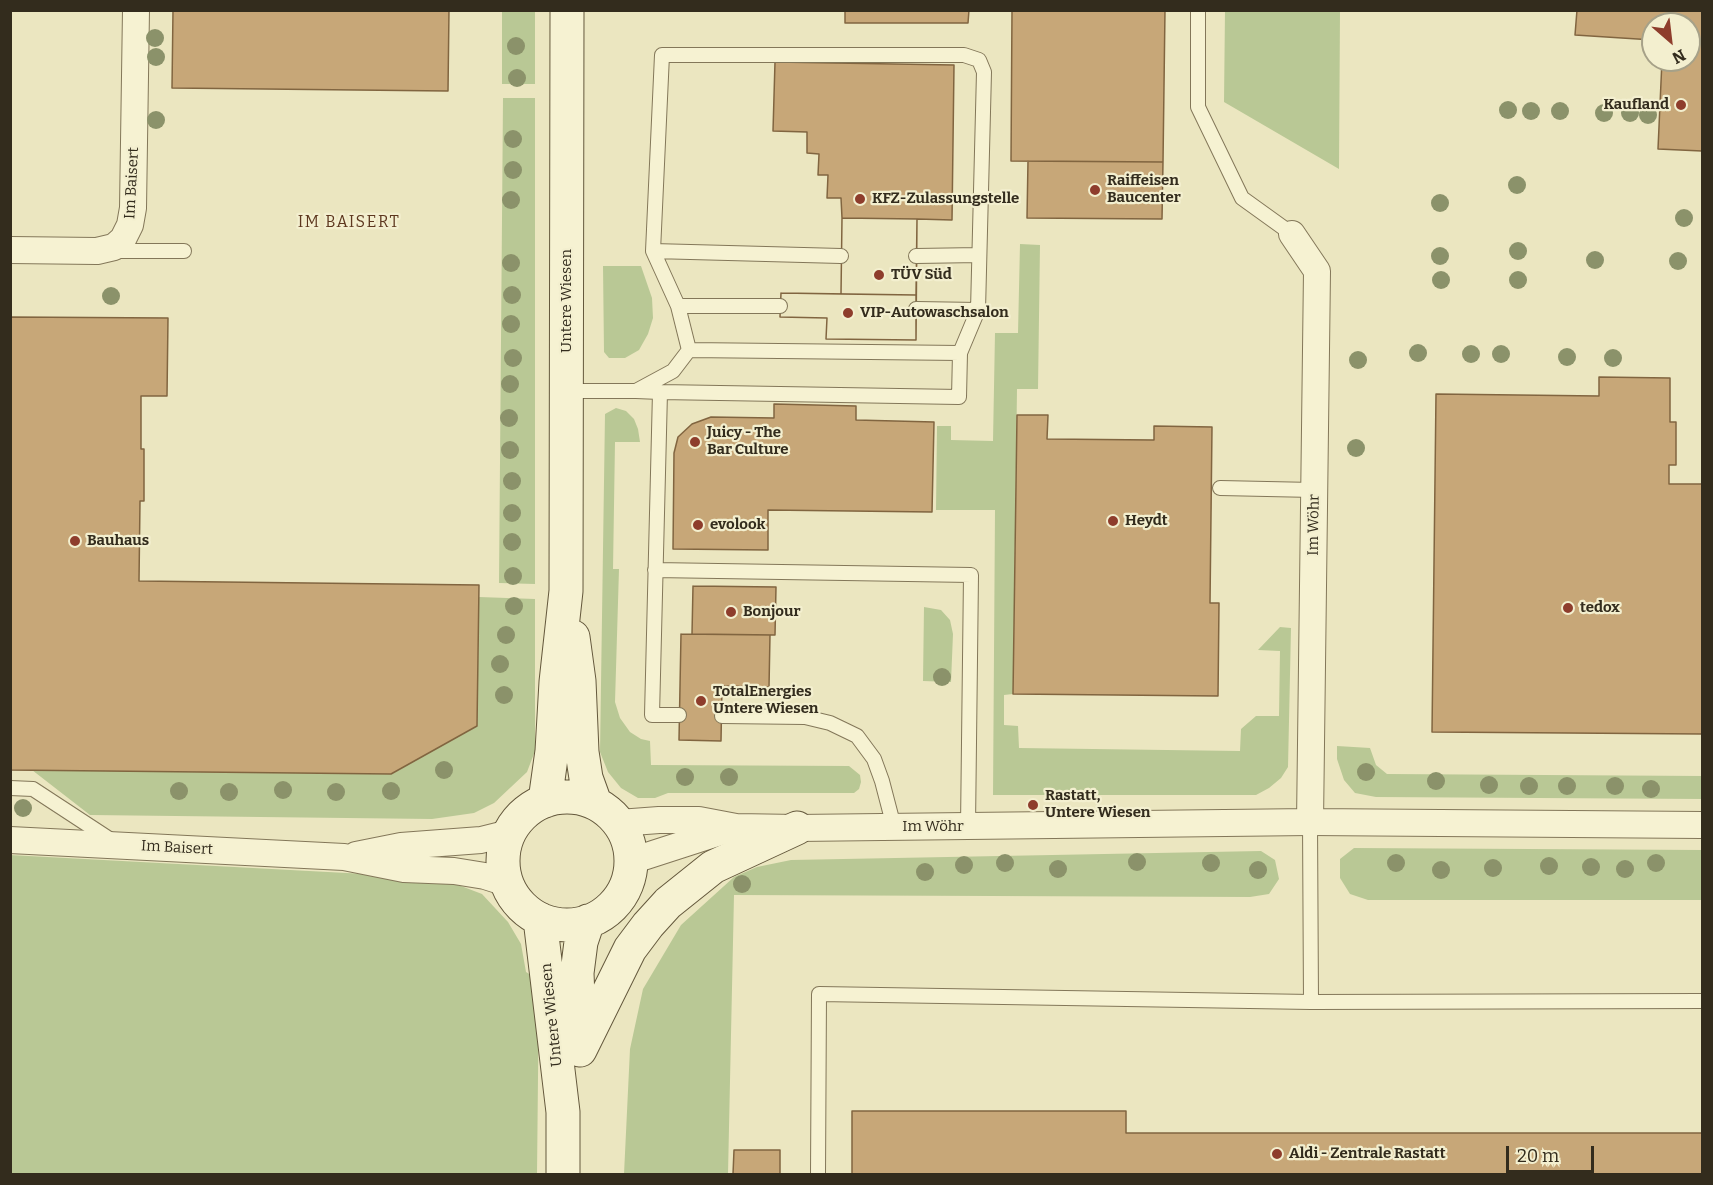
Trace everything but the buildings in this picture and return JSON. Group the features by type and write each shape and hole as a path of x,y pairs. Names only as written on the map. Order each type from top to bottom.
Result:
{"street":[{"name":"Im Baisert","path":"10,250 97,250 114,247 123,239 130,225 134,164 136,10"},
{"name":"Untere Wiesen","path":"545,801 552,751 556,682 566,591 567,10"},
{"name":"Im Wöhr","path":"1292,234 1317,270 1310,822"},
{"name":"Untere Wiesen","path":"566,591 579,681 586,778 630,847 631,861"},
{"path":"607,813 583,798 571,797 545,801 524,813 509,833 503,858 507,883 514,898 540,919 555,924 572,925 588,921 602,914 614,904 626,884 631,861"},
{"name":"Im Wöhr","path":"607,813 659,820 699,820 736,827 797,828 1310,822 1702,825"},
{"name":"Im Wöhr","path":"631,861 736,827"},
{"path":"580,1050 630,949 661,911 713,867 797,828"},
{"name":"Im Baisert","path":"344,857 401,846 481,840 509,833"},
{"name":"Im Baisert","path":"10,840 344,857 404,869 454,871 485,876 507,883"},
{"name":"Untere Wiesen","path":"540,919 563,1112 563,1174"},
{"name":"Untere Wiesen","path":"563,1112 580,1050 577,973 581,942 588,921"}],"lane":[{"path":"1198,10 1198,107 1242,198 1292,234"},
{"path":"567,391 959,397 960,352 978,310 984,72 979,60 964,55 662,55 653,252 678,306 689,350"},
{"path":"97,250 184,251"},
{"path":"653,252 841,256"},
{"path":"916,256 979,255"},
{"path":"678,306 780,306"},
{"path":"916,309 978,310"},
{"path":"636,391 673,371 689,350"},
{"path":"689,350 960,352"},
{"path":"660,392 652,715 679,715"},
{"path":"1220,488 1314,490"},
{"path":"655,570 971,575 968,826"},
{"path":"722,716 805,717 830,723 857,736 874,759 894,827"},
{"path":"10,788 33,789 118,845"},
{"path":"1310,822 1311,1002"},
{"path":"818,1174 819,994 1311,1002 1702,1001"}],"green space":[{"path":"502,11 535,11 535,84 502,84"},
{"path":"1225,11 1340,11 1339,169 1224,102"},
{"path":"503,98 535,98 535,584 499,583"},
{"path":"1020,244 1040,245 1038,389 1017,389 1013,694 1004,695 1004,725 1018,726 1019,748 1240,751 1241,729 1256,716 1279,716 1280,651 1258,650 1280,627 1291,628 1288,767 1281,778 1256,795 993,795 995,510 936,510 937,426 951,426 951,440 993,441 995,333 1018,333"},
{"path":"603,266 641,266 652,298 653,318 648,334 639,350 625,358 609,358 604,352"},
{"path":"616,408 626,411 634,419 640,442 615,442 613,569 619,569 615,702 620,718 630,732 641,739 650,741 651,765 849,766 860,775 859,789 854,793 668,793 655,798 638,798 621,788 608,772 600,752 605,414"},
{"path":"479,597 535,599 535,751 527,772 494,803 474,813 432,819 90,815 32,770 391,774 477,726"},
{"path":"924,607 941,610 950,620 953,634 951,682 923,681"},
{"path":"1337,746 1370,748 1376,765 1387,774 1702,776 1702,799 1376,797 1355,793 1344,780 1337,759"},
{"path":"1354,848 1702,850 1702,900 1368,900 1350,894 1340,878 1340,859"},
{"path":"1261,851 1275,860 1279,879 1269,894 1250,897 734,895 728,1174 624,1174 630,1049 643,989 681,925 734,877 757,867 791,860"},
{"path":"10,855 440,878 482,894 508,922 521,944 526,972 539,980 537,1174 11,1174"}],"place":[{"name":"Kaufland","path":"1681,105"},
{"name":"Raiffeisen Baucenter","path":"1095,190"},
{"name":"KFZ-Zulassungstelle","path":"860,199"},
{"name":"TÜV Süd","path":"879,275"},
{"name":"VIP-Autowaschsalon","path":"848,313"},
{"name":"Juicy - The Bar Culture","path":"695,442"},
{"name":"Heydt","path":"1113,521"},
{"name":"evolook","path":"698,525"},
{"name":"Bauhaus","path":"75,541"},
{"name":"tedox","path":"1568,608"},
{"name":"Bonjour","path":"731,612"},
{"name":"TotalEnergies Untere Wiesen","path":"701,701"},
{"name":"Rastatt, Untere Wiesen","path":"1033,805"},
{"name":"Aldi - Zentrale Rastatt","path":"1277,1154"}],"district":[{"name":"IM BAISERT","path":"349,223"}]}
